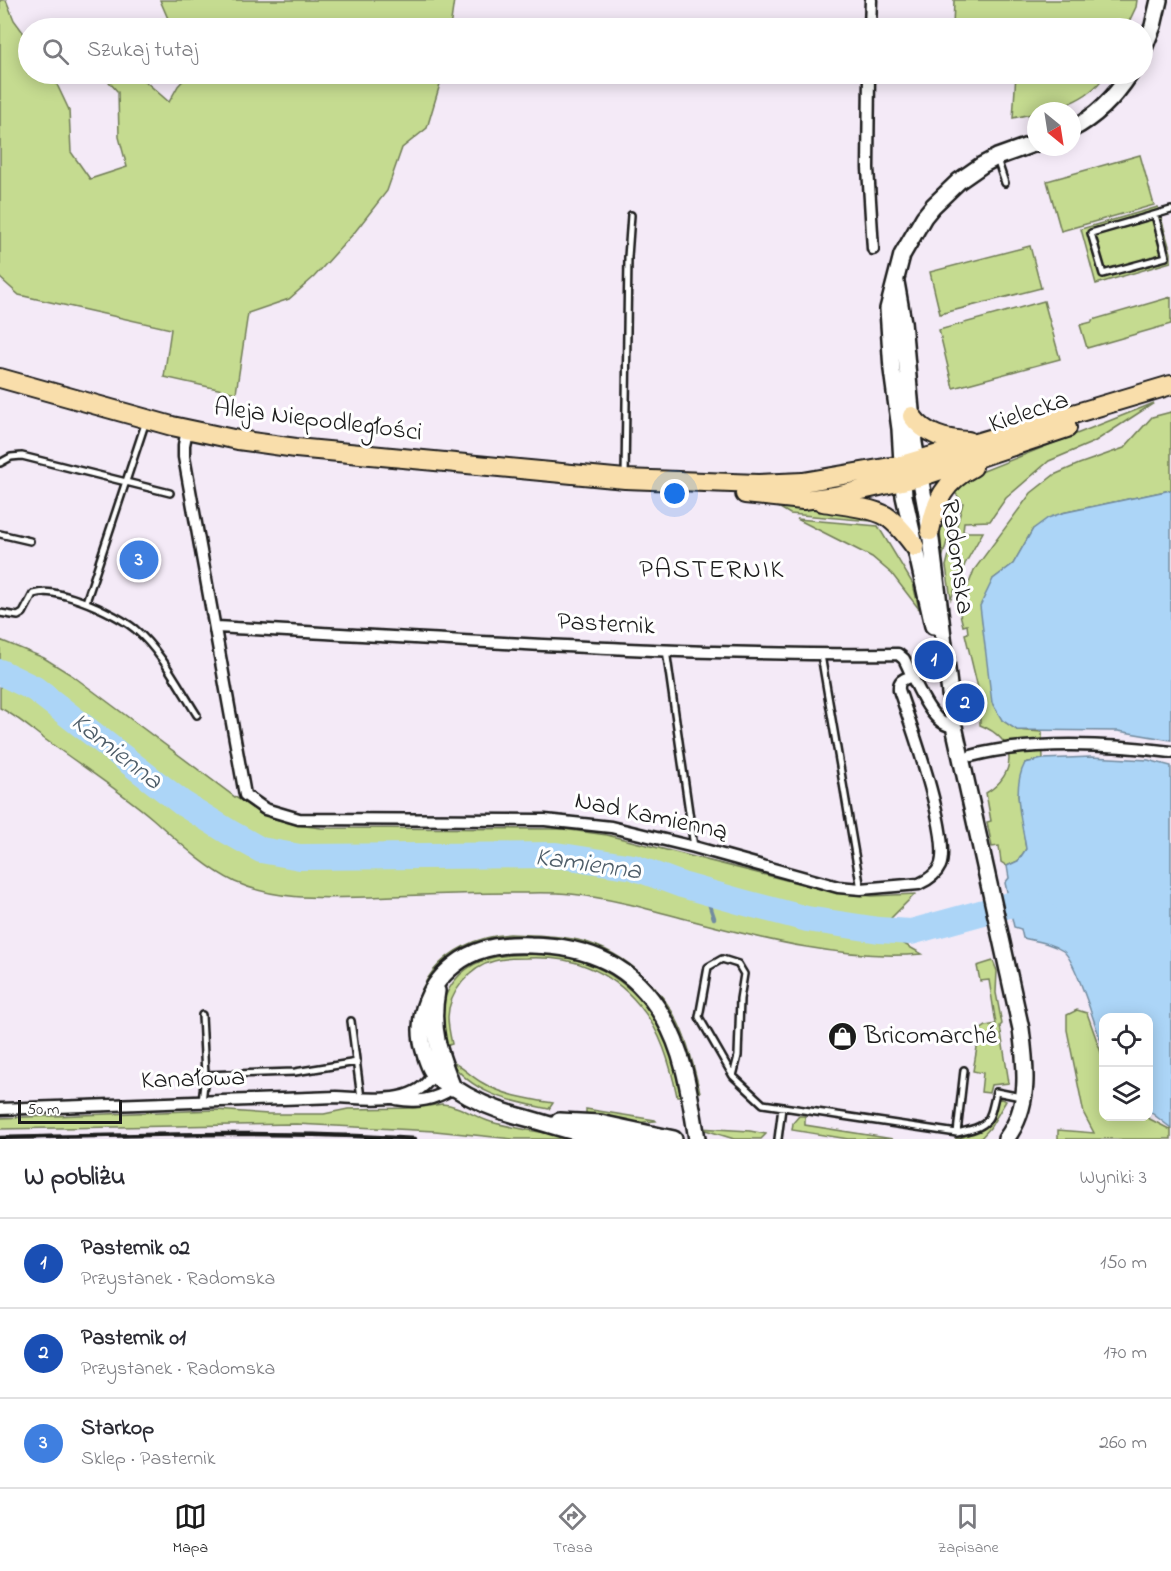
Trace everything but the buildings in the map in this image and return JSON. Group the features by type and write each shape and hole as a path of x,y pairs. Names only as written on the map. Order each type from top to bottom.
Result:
{"main road":[{"name":"Aleja Niepodległości","path":"0,378 187,430 238,440 296,448 630,480 803,500 835,496 910,471"},
{"name":"Kielecka","path":"910,471 979,441 1171,386"},
{"name":"Kielecka","path":"910,471 1016,445 1171,392"},
{"path":"912,416 921,427 934,435 948,439 979,441"},
{"path":"930,531 935,506 949,482 1016,445"},
{"name":"Aleja Niepodległości","path":"630,480 769,484 910,471"},
{"path":"803,500 879,513 898,525 915,547"}],"street":[{"path":"870,18 871,0"},
{"path":"1153,26 1159,0"},
{"path":"869,84 868,168 873,249"},
{"path":"1081,124 1111,100 1123,84"},
{"path":"910,471 900,429 892,370 888,309 902,255 931,208 963,177 997,157 1027,146"},
{"path":"896,282 903,322 912,416 910,471"},
{"path":"187,430 184,457 216,627"},
{"name":"Radomska","path":"910,471 930,531 954,726 1021,1029 1026,1072 1024,1098"},
{"name":"Radomska","path":"910,471 904,496 950,696"},
{"name":"Pasternik","path":"216,627 666,650 821,655 898,654 904,659 935,716 945,725 954,726"},
{"name":"Nad Kamienną","path":"216,627 245,795 265,809 294,818 502,819 577,822 611,827 694,847 826,884 861,889 921,883 936,871 942,856 939,830 920,752 898,690 900,682 912,676"},
{"path":"971,756 1031,747 1124,746 1171,752"},
{"path":"674,1139 600,1123 537,1120 488,1106 465,1096 440,1081 438,1068 421,1040 421,1021 427,998 451,969 473,954 504,945 568,947 607,962 639,985 663,1017 682,1062 696,1139"},
{"path":"422,1088 438,1068"},
{"name":"Kanałowa","path":"387,1098 439,1085 453,1088"},
{"name":"Kanałowa","path":"0,1109 360,1098 417,1101 431,1099 453,1088"},
{"path":"1006,1139 1016,1123 1024,1098"}],"lane":[{"path":"997,157 1005,183"},
{"path":"1155,215 1166,257 1103,274 1091,233 1171,210"},
{"path":"630,480 628,257 631,215"},
{"path":"86,602 147,419"},
{"path":"0,463 11,457 22,456 170,493"},
{"path":"0,534 30,542"},
{"path":"0,613 18,616 23,613 33,594 40,592 54,592 86,602 136,630 165,666 197,715"},
{"path":"666,650 694,847"},
{"path":"821,655 861,889"},
{"path":"733,1076 738,1056 740,999 744,974 738,964 722,959 708,967 699,1017 733,1076 764,1104 957,1133 986,1124 990,1118 996,1092 1024,1098"},
{"path":"202,1015 205,1075 202,1102"},
{"path":"351,1021 360,1098"},
{"path":"205,1075 295,1072 357,1062"},
{"path":"957,1133 964,1070"},
{"path":"778,1139 782,1108"}],"green space":[{"path":"0,0 6,0 18,25 18,84 57,84 69,110 71,152 90,179 127,167 119,137 118,92 111,84 148,84 169,102 180,84 440,84 427,128 402,148 387,191 354,233 314,277 289,299 248,313 236,393 164,377 171,329 19,295 0,278"},
{"path":"160,0 454,0 451,18 168,18"},
{"path":"954,0 1137,0 1131,18 953,18"},
{"path":"1015,84 1098,84 1085,95 1071,102 1027,102 1027,115 1013,118"},
{"path":"1140,155 1154,205 1061,231 1047,181"},
{"path":"1158,207 1171,253 1171,262 1096,284 1081,229"},
{"path":"1030,246 1041,288 940,314 930,272"},
{"path":"1171,297 1171,324 1087,348 1080,325"},
{"path":"1044,301 1060,359 953,388 939,330"},
{"path":"1154,403 1094,442 1049,461 1006,498 990,521 964,522 963,532 983,532 965,564 951,599 946,566 963,503 953,490 976,474"},
{"path":"1171,412 1171,490 1062,513 1033,529 1013,564 993,579 1002,720 1017,730 1042,732 1043,759 1025,763 1018,795 1026,849 1018,861 1007,866 1001,862 999,846 992,847 987,822 991,821 986,793 1004,776 1009,757 1007,748 1001,739 980,725 979,692 965,634 968,633 967,625 963,626 959,610 974,570 1031,493 1054,475 1124,448 1152,417"},
{"path":"943,503 955,513 942,559 940,529"},
{"path":"775,505 871,516 871,521 790,514"},
{"path":"797,519 878,526 913,584 919,609 892,574 872,557"},
{"path":"0,640 44,658 73,676 235,797 272,818 297,825 321,828 563,829 607,835 833,892 872,896 915,894 879,930 922,954 862,954 801,946 627,904 571,894 479,893 317,898 284,895 251,888 213,869 129,799 0,708"},
{"path":"510,934 536,935 553,936 578,940 613,954 644,976 657,990 678,1022 690,1052 700,1092 697,1093 686,1049 675,1022 650,985 627,966 599,950 567,940 533,935 499,937 469,945 443,962 422,996 418,1021 420,1056 417,1055 414,1031 416,1009 422,989 433,971 447,957 465,946 486,938"},
{"path":"540,954 583,962 603,970 636,995 661,1029 670,1050 681,1096 677,1096 668,1060 659,1037 639,1005 628,993 603,974 566,960 506,959 485,964 477,969 462,982 452,999 448,1017 452,1044 443,1047 440,1010 442,1002 457,977 477,963 488,959"},
{"path":"993,961 997,971 996,993 1009,1083 991,1085 989,1093 981,1092 983,1073 973,1071 980,1030 996,1024 989,980 980,981 977,966"},
{"path":"1077,1010 1087,1013 1099,1047 1099,1121 1153,1121 1171,1130 1171,1139 1058,1139 1058,1130 1094,1133 1084,1114 1067,1030 1067,1015"},
{"path":"450,1061 481,1082 498,1090 553,1103 549,1109 494,1095 470,1082"},
{"path":"999,1098 1006,1101 990,1128 980,1139 955,1139 984,1126 992,1115"},
{"path":"442,1104 502,1125 583,1139 513,1139 435,1131 296,1124 0,1129 0,1118 216,1110 268,1114 324,1114 348,1109 416,1108"},
{"path":"586,1109 656,1121 633,1123 589,1117"},
{"path":"799,1116 805,1116 805,1125 893,1139 848,1139 792,1130 793,1123"},
{"path":"699,1128 766,1134 761,1139 734,1139"}],"water":[{"path":"1171,490 1171,740 1118,731 1017,730 1002,720 992,703 980,606 993,579 1013,564 1033,529 1048,518"},
{"path":"1091,757 1148,760 1171,766 1171,1128 1153,1114 1153,1013 1099,1013 1099,1036 1080,981 1068,957 1054,946 1023,938 1021,929 1014,927 1010,909 1013,907 1012,902 1009,901 1005,883 1009,878 1007,866 1018,861 1026,849 1020,816 1019,783 1025,763 1043,759"}],"waterway":[{"name":"Kamienna","path":"0,672 35,689 182,803 261,850 300,857 556,855 633,867 682,885 807,919 879,930 911,932 1013,904 1034,905 1045,915"},
{"path":"705,891 714,918"}],"railway":[{"path":"0,1138 259,1134 415,1139"}],"place":[{"name":"Starkop","path":"139,560"},
{"name":"Pasternik 02","path":"934,660"},
{"name":"Pasternik 01","path":"965,703"},
{"name":"Bricomarché","path":"843,1037"}],"district":[{"name":"PASTERNIK","path":"712,570"}]}
